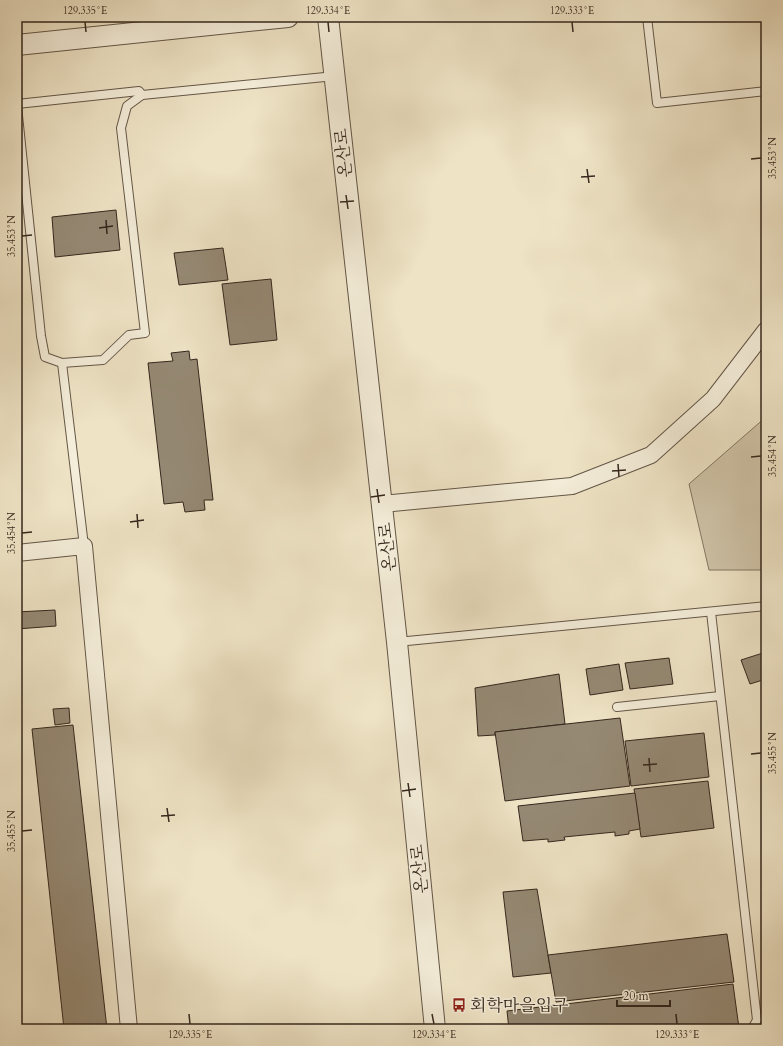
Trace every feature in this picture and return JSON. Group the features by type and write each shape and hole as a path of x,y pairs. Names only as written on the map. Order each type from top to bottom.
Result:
{"street":[{"path":"17,45 288,17"},
{"name":"온산로","path":"328,17 397,642 435,1029"},
{"path":"382,504 572,486 651,455 714,399 766,330"},
{"path":"17,553 84,546 129,1029"}],"lane":[{"path":"648,17 657,103 766,90"},
{"path":"142,96 140,91 17,105 41,336 45,357 62,363 102,360 129,335 145,334 121,128 127,106 142,96 335,76"},
{"path":"62,363 84,546"},
{"path":"397,642 766,606"},
{"path":"711,612 757,1020 752,1029"},
{"path":"617,707 720,696"}],"shaded area":[{"path":"766,417 766,570 709,570 689,484"}],"building":[{"path":"116,210 120,250 55,257 52,217"},
{"path":"223,248 228,280 179,285 174,253"},
{"path":"271,279 277,340 230,345 222,284"},
{"path":"189,351 190,360 197,359 213,500 204,500 205,510 185,512 183,502 164,504 148,363 173,361 171,353"},
{"path":"55,610 56,626 17,629 17,612"},
{"path":"766,652 766,679 750,684 741,660"},
{"path":"669,658 673,684 630,689 625,663"},
{"path":"619,664 623,690 590,695 586,669"},
{"path":"559,674 565,724 495,732 495,735 478,736 475,688"},
{"path":"69,708 70,723 55,725 53,709"},
{"path":"620,718 630,786 505,801 495,732"},
{"path":"73,725 107,1029 64,1029 32,729"},
{"path":"704,733 709,777 631,786 625,741"},
{"path":"708,781 714,828 641,837 634,789"},
{"path":"635,793 640,829 629,831 629,834 615,836 615,832 564,837 565,840 548,842 548,839 523,841 518,806"},
{"path":"537,889 551,973 513,977 503,892"},
{"path":"727,934 734,982 556,1002 548,955"},
{"path":"733,984 739,1028 509,1029 507,1011"}],"place":[{"name":"회학마을입구","path":"459,1005"}]}
